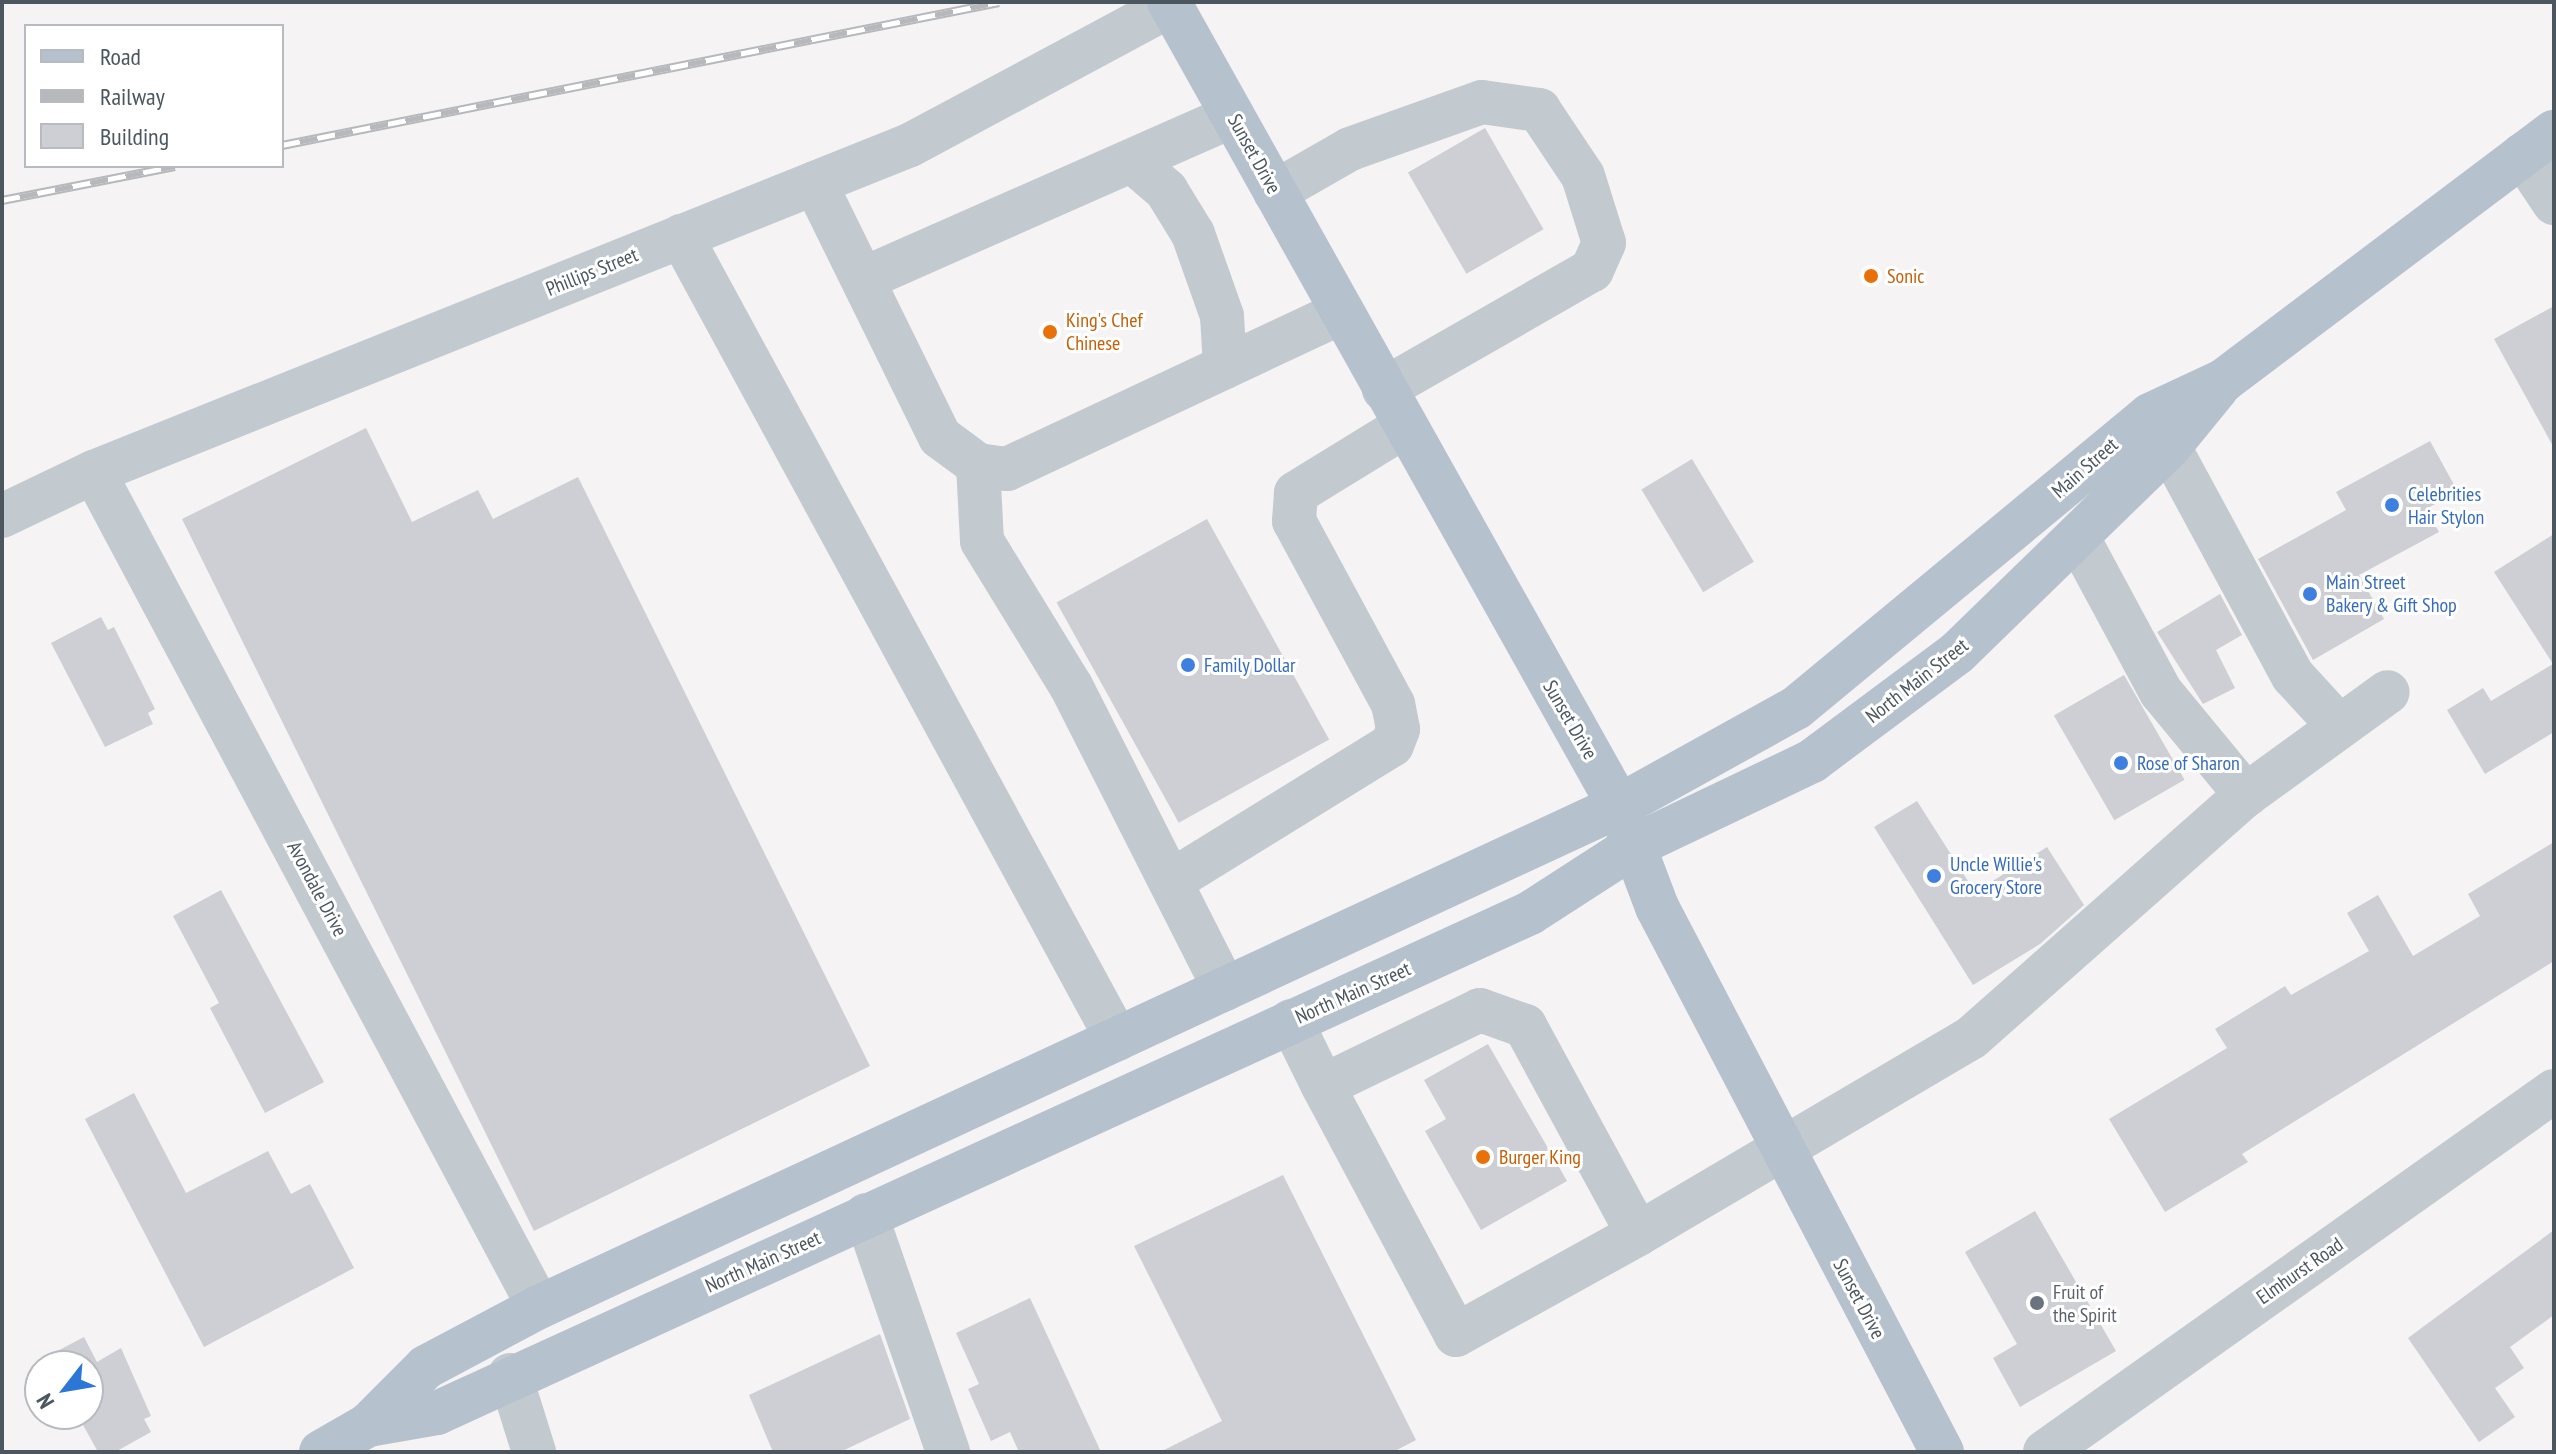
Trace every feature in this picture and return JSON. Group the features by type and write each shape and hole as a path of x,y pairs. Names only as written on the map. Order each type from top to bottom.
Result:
{"main road":[{"name":"Sunset Drive","path":"1170,4 1627,826 1657,907 1779,1150 1942,1452"},
{"name":"Main Street","path":"1627,826 1796,708 2150,415 2223,381 2538,144"},
{"name":"North Main Street","path":"321,1452 368,1425 426,1367 539,1307 1117,1039 1225,989 1627,826 1812,761 1957,653 2169,447 2223,381"},
{"name":"North Main Street","path":"368,1425 437,1413 510,1375 1530,913 1627,826"}],"street":[{"name":"Phillips Street","path":"2,516 94,472 910,145 1170,4"},
{"path":"1275,192 1383,136 1502,101 1539,110 1555,127 1594,200 1604,243 1601,257 1578,280 1384,389"},
{"path":"863,279 1233,116"},
{"path":"2538,144 2554,203"},
{"path":"1132,161 1166,190 1193,234 1222,316 1225,367"},
{"path":"815,183 940,437 978,465 1007,469 1342,312"},
{"path":"681,236 1117,1039"},
{"path":"1173,880 1392,745 1398,729 1393,704 1294,521 1296,493 1405,426"},
{"path":"2169,447 2285,663 2338,725"},
{"path":"978,465 982,541 1071,686 1173,880 1225,989"},
{"name":"Avondale Drive","path":"94,472 539,1307"},
{"path":"2078,538 2161,692 2246,795"},
{"path":"1291,1021 1456,1335 1638,1234 1971,1038 2246,795 2338,725 2388,692"},
{"path":"1323,1086 1480,1010 1525,1026 1638,1234"},
{"path":"1508,1306 1522,1279 1603,1224 1516,1064 1525,1026"},
{"name":"Elmhurst Road","path":"2045,1452 2554,1091"},
{"path":"866,1215 948,1452"},
{"path":"510,1375 534,1452"}],"building":[{"path":"1485,128 1544,229 1466,274 1408,172"},
{"path":"2554,306 2554,448 2494,339"},
{"path":"366,428 412,522 478,490 493,519 578,477 870,1066 534,1231 182,519"},
{"path":"2430,441 2458,492 2426,509 2439,532 2359,575 2384,619 2313,660 2258,559 2346,510 2336,492"},
{"path":"1692,459 1754,562 1703,592 1641,489"},
{"path":"1207,519 1329,739 1179,823 1057,602"},
{"path":"2554,534 2554,732 2485,774 2447,710 2483,688 2491,701 2553,664 2494,572"},
{"path":"2220,594 2242,635 2216,650 2235,688 2203,704 2157,632"},
{"path":"101,617 108,630 114,627 155,709 148,713 153,724 105,747 51,643"},
{"path":"2124,675 2184,780 2114,820 2054,716"},
{"path":"1917,801 1975,892 2047,847 2084,905 2040,944 1973,985 1874,827"},
{"path":"2554,842 2554,961 2242,1154 2248,1162 2165,1212 2109,1119 2227,1048 2215,1029 2285,986 2291,995 2369,951 2347,913 2378,895 2413,956 2480,916 2468,894"},
{"path":"221,890 324,1082 265,1113 210,1008 219,1003 173,916"},
{"path":"1488,1044 1567,1181 1481,1230 1425,1131 1446,1119 1424,1080"},
{"path":"134,1093 186,1193 268,1151 291,1194 310,1184 354,1268 204,1347 85,1119"},
{"path":"1283,1175 1416,1440 1393,1452 1160,1452 1222,1421 1134,1246"},
{"path":"2035,1211 2116,1351 2020,1407 1993,1358 2017,1344 1965,1252"},
{"path":"2554,1230 2554,1315 2510,1347 2524,1368 2495,1388 2515,1417 2479,1442 2408,1338"},
{"path":"1030,1298 1101,1452 1019,1452 1010,1432 991,1441 968,1389 979,1384 956,1333"},
{"path":"880,1334 910,1419 840,1452 773,1452 749,1395"},
{"path":"84,1337 91,1350 59,1350"},
{"path":"121,1348 151,1416 144,1419 151,1432 115,1452 98,1452 86,1430 104,1430 104,1358"}],"railway":[{"path":"284,145 999,2"},
{"path":"2,200 165,168"}],"place":[{"name":"Sonic","path":"1871,276"},
{"name":"King's Chef Chinese","path":"1050,332"},
{"name":"Celebrities Hair Stylon","path":"2392,505"},
{"name":"Main Street Bakery & Gift Shop","path":"2310,594"},
{"name":"Family Dollar","path":"1188,665"},
{"name":"Rose of Sharon","path":"2121,763"},
{"name":"Uncle Willie's Grocery Store","path":"1934,876"},
{"name":"Burger King","path":"1483,1157"},
{"name":"Fruit of the Spirit","path":"2037,1303"}]}
